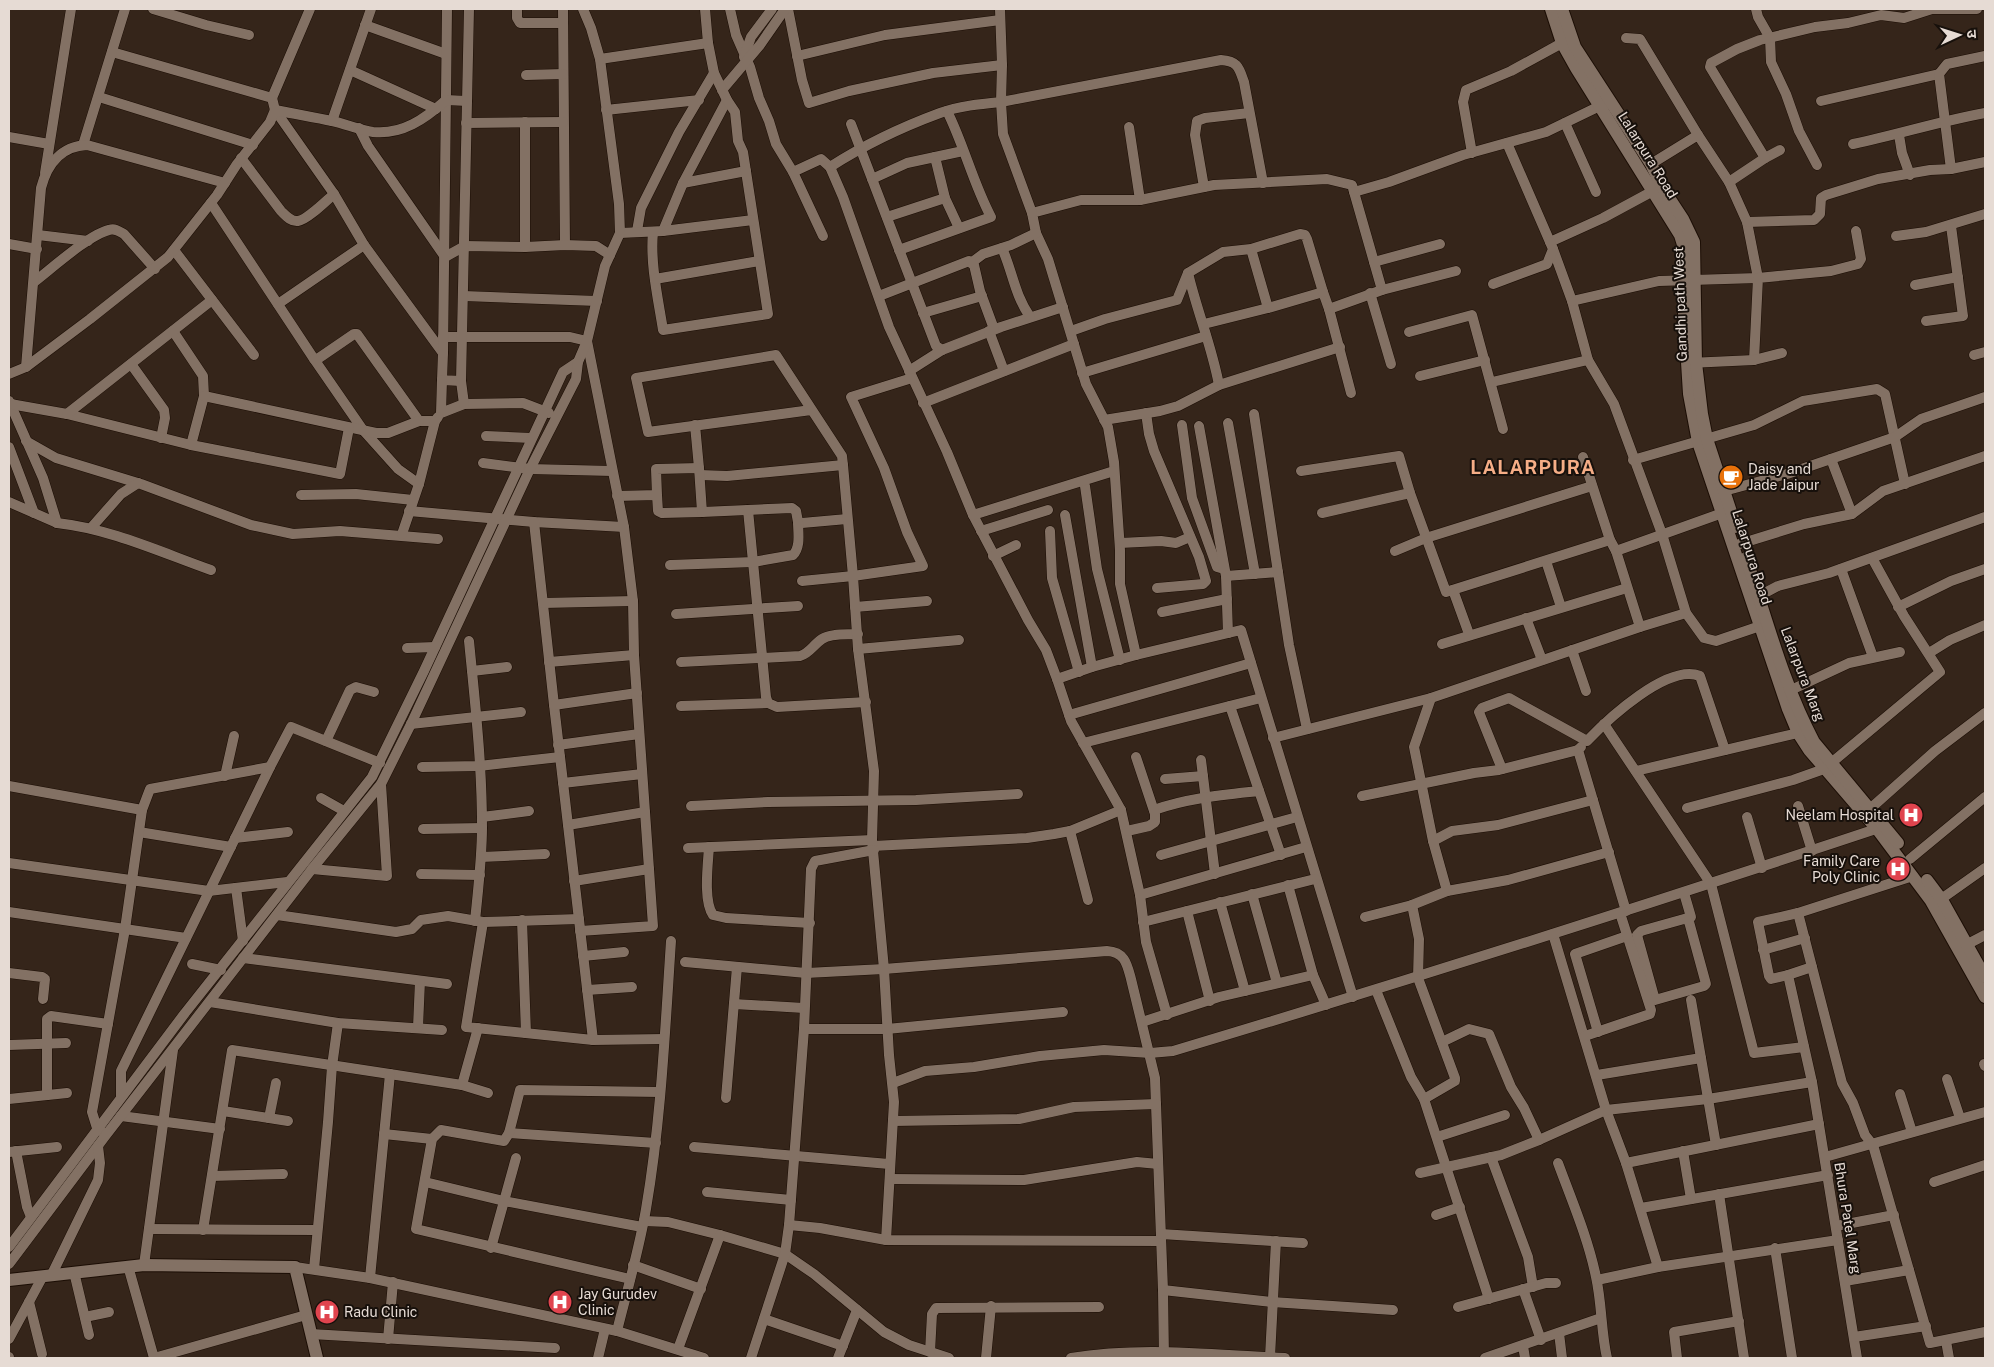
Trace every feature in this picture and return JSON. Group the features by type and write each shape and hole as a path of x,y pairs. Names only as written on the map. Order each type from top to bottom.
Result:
{"street":[{"path":"26,367 41,188 71,9"},
{"path":"83,145 125,9"},
{"path":"153,9 206,25 249,35"},
{"path":"310,9 272,98 275,110 334,194 364,245 442,353"},
{"path":"332,121 371,9"},
{"path":"442,413 447,9"},
{"path":"464,404 461,381 469,9"},
{"path":"517,9 517,18 520,23 563,23"},
{"path":"563,9 565,244"},
{"path":"9,1264 243,958 381,784 530,469 576,379 578,362 587,341 601,278 620,233 619,204 600,59 583,9"},
{"path":"706,9 708,43 714,73 735,112 738,140 743,152 768,314 663,330 652,246 658,231 727,100"},
{"path":"730,9 734,29 746,57 776,144 793,172 823,236"},
{"path":"746,57 751,37 772,9"},
{"path":"722,90 739,70 746,57 787,9"},
{"path":"787,9 809,103 849,91 933,73 1002,65"},
{"path":"1000,9 1003,134 1032,214 1036,233 1048,259 1082,373 1108,427 1120,543 1120,584 1136,655"},
{"name":"Lalarpura Road","path":"1551,9 1562,43 1605,104 1653,191 1680,235 1690,280"},
{"name":"Gandhi path West","path":"1562,9 1575,48 1605,104 1651,164 1694,242 1690,280 1691,363 1703,441 1724,491 1726,512 1737,544 1759,596 1764,625"},
{"path":"1756,9 1758,17 1770,38 1771,62 1786,94 1799,131 1817,165"},
{"path":"1765,158 1710,67 1712,63 1737,49 1770,38 1815,27 1848,23 1881,15 1904,18 1932,9 1978,9"},
{"path":"797,56 885,35 1000,20"},
{"path":"365,26 446,54"},
{"path":"1626,38 1640,39 1698,136 1729,182 1747,222 1758,278 1754,360"},
{"path":"600,59 708,43"},
{"path":"1472,153 1463,102 1466,90 1511,71 1562,43"},
{"path":"112,52 272,98"},
{"path":"1821,101 1939,74 1947,64 1985,56"},
{"path":"830,167 859,149 947,111 1221,60 1231,61 1239,68 1244,82 1263,182"},
{"path":"350,70 436,109"},
{"path":"637,231 641,208 679,132 714,73"},
{"path":"526,75 563,74"},
{"path":"1939,74 1951,170"},
{"path":"99,97 253,144"},
{"path":"275,110 332,121 374,132 394,132 425,118 446,100 467,101"},
{"path":"606,110 699,100"},
{"path":"1354,192 1472,153 1546,132 1605,104"},
{"path":"9,374 26,367 155,269 174,250 211,203 241,158 270,122 275,110"},
{"path":"899,250 991,217 947,111"},
{"path":"1204,187 1195,134 1197,121 1214,116 1249,113"},
{"path":"1853,144 1899,134 1945,120 1985,113"},
{"path":"524,247 525,122"},
{"path":"466,123 563,122"},
{"path":"1565,123 1596,192"},
{"path":"851,124 936,346 942,350"},
{"path":"1129,127 1140,200"},
{"path":"359,128 377,159 444,256"},
{"path":"1899,134 1902,153 1910,174"},
{"path":"1651,164 1698,136"},
{"path":"9,137 49,144"},
{"path":"1507,143 1552,245 1572,301 1588,360 1614,404 1633,460 1662,534 1686,613 1704,638 1716,641 1764,625"},
{"path":"45,173 62,153 83,145 225,183"},
{"path":"1729,182 1780,150"},
{"path":"872,179 907,164 963,151"},
{"path":"934,157 945,198 959,228"},
{"path":"241,158 281,211 287,218 293,221 303,219 334,194"},
{"path":"793,172 821,159 830,167 843,197 889,327 973,515 993,556 1046,650 1058,679 1068,715 1121,810 1140,895 1146,942 1167,1015"},
{"path":"1747,222 1814,220 1820,214 1821,198 1826,195 1878,179 1930,170 1951,170 1985,162"},
{"path":"684,183 746,172"},
{"path":"1032,214 1081,200 1140,200 1204,187 1327,179 1352,185 1382,290"},
{"path":"1493,284 1547,264 1552,245 1653,191"},
{"path":"887,217 945,198"},
{"path":"211,203 363,430 398,469 419,484"},
{"path":"1896,236 1951,226 1985,214"},
{"path":"620,233 658,231 753,220"},
{"path":"1926,321 1963,316 1951,226"},
{"path":"34,282 88,241 111,229 119,230 155,269"},
{"path":"1572,301 1658,281 1758,278 1831,271 1858,264 1861,259 1856,231"},
{"path":"971,263 983,254 1036,233"},
{"path":"1070,331 1105,319 1177,300 1188,273 1223,252 1251,249 1300,234 1305,235 1340,347 1351,392"},
{"path":"38,235 88,241"},
{"path":"9,244 37,249"},
{"path":"444,256 465,246 524,247 565,244 596,246 610,255"},
{"path":"1374,262 1440,244"},
{"path":"278,304 364,245"},
{"path":"1002,248 1018,297 1030,317"},
{"path":"1251,249 1268,308"},
{"path":"174,250 254,355"},
{"path":"655,279 759,261"},
{"path":"878,296 969,261 974,265 1004,372"},
{"path":"1328,309 1370,293 1456,271"},
{"path":"1188,273 1196,306 1204,324 1206,336 1214,357 1219,385"},
{"path":"1914,285 1958,277"},
{"path":"1204,324 1323,292"},
{"path":"1370,293 1391,364"},
{"path":"464,296 597,301"},
{"path":"923,313 982,296"},
{"path":"67,414 212,300"},
{"path":"802,581 923,566 907,532 884,468 851,397 911,374 942,350 992,330 1063,307"},
{"path":"1409,332 1472,315 1492,382 1503,429"},
{"path":"173,330 203,376 204,396 191,445"},
{"path":"314,359 316,360 354,334 357,334 419,421"},
{"path":"443,336 570,337 587,341"},
{"path":"1082,373 1206,336"},
{"path":"580,931 653,926 639,734 632,602 624,527 587,341"},
{"path":"924,403 1074,344"},
{"path":"1104,420 1178,406 1219,385 1340,347"},
{"path":"1974,355 1985,352"},
{"path":"1691,363 1754,360 1782,353"},
{"path":"811,410 648,432 636,378 776,355 842,456 858,649 874,771 872,801 873,845 892,1083 893,1122 889,1164 890,1179 886,1240"},
{"path":"1420,376 1485,360"},
{"path":"1492,382 1588,360"},
{"path":"9,1247 97,1128 287,882 372,777 435,647 563,372 578,362"},
{"path":"131,364 164,410 165,418 161,438"},
{"path":"442,380 461,381"},
{"path":"1633,460 1754,425 1803,401 1877,389 1885,394 1905,484"},
{"path":"204,396 363,430 388,432 419,421 435,421"},
{"path":"1724,491 1787,474 1895,437 1921,419 1985,397"},
{"path":"9,402 16,405 67,414 191,445 340,474 349,428"},
{"path":"9,402 48,492 57,523"},
{"path":"402,534 419,484 435,421 442,413 464,404 524,403 545,410 557,418"},
{"path":"1146,413 1154,451 1190,537 1205,576 1206,584 1157,588"},
{"path":"1254,414 1289,645 1307,729"},
{"path":"1228,423 1255,574"},
{"path":"695,425 702,512"},
{"path":"1182,425 1192,498 1216,567 1225,572 1255,574 1278,572"},
{"path":"1200,426 1225,572 1228,633"},
{"path":"486,436 531,438"},
{"path":"26,441 56,458 138,483 251,526 293,534 340,531 402,534 438,539"},
{"name":"Lalarpura Road","path":"1703,441 1726,512"},
{"path":"9,447 34,512"},
{"path":"1301,471 1398,456 1446,592 1610,540"},
{"path":"1583,457 1640,627"},
{"path":"1737,544 1804,524 1852,514 1883,491 1985,458"},
{"path":"1831,459 1852,514"},
{"path":"483,463 530,469 612,471"},
{"path":"670,565 753,562 793,555 797,552 798,546 798,522 796,511 792,508 702,512 658,511 656,469 699,471 727,476 843,465"},
{"path":"973,515 1114,471"},
{"path":"91,528 121,494 138,483"},
{"path":"1085,486 1097,569 1120,660"},
{"path":"1395,551 1426,538 1592,486"},
{"path":"1322,513 1410,492"},
{"path":"302,495 356,494 413,500"},
{"path":"617,496 657,495"},
{"path":"9,502 57,523 91,528 120,536 211,570"},
{"path":"748,510 768,703"},
{"path":"981,531 1048,510"},
{"path":"409,511 534,522 624,527"},
{"path":"1616,551 1726,512"},
{"path":"1064,515 1092,667"},
{"path":"1759,596 1778,586 1872,558 1985,517"},
{"path":"798,522 847,519"},
{"path":"534,522 593,1040"},
{"path":"1050,531 1052,578 1079,672"},
{"path":"1120,543 1161,541 1176,543 1190,537"},
{"name":"Lalarpura Road","path":"1737,544 1798,732 1809,750 1828,766 1881,828 1913,876 1937,902"},
{"path":"993,556 1016,545"},
{"path":"1687,808 1793,780 1828,766 1940,672 1898,606 1872,558"},
{"path":"1546,561 1562,607"},
{"path":"1841,568 1873,657"},
{"path":"1898,606 1951,581 1985,569"},
{"path":"1442,644 1469,634 1626,588"},
{"path":"1453,590 1469,634"},
{"path":"1162,612 1226,599"},
{"path":"855,607 927,601"},
{"path":"543,603 632,602"},
{"path":"676,614 798,606"},
{"path":"1273,738 1431,698 1686,613"},
{"path":"1526,618 1542,660"},
{"name":"Lalarpura Marg","path":"1764,625 1814,742 1828,766 1871,808 1881,828 1910,859 1963,946 1985,977"},
{"path":"1929,653 1950,640 1985,625"},
{"path":"1058,679 1136,655 1241,630 1315,879 1353,997"},
{"path":"680,662 800,656 807,654 822,639 831,636 858,634"},
{"path":"858,649 959,640"},
{"path":"468,641 477,716 482,828 479,922 466,1027 593,1040 664,1039"},
{"path":"407,648 435,647"},
{"path":"1572,650 1586,692"},
{"path":"1791,690 1849,664 1900,652"},
{"path":"549,662 634,655"},
{"path":"1068,715 1250,663"},
{"path":"472,671 507,667"},
{"path":"1362,796 1502,769 1578,750 1617,711 1649,689 1686,673 1700,676 1725,750"},
{"path":"326,741 350,690 356,687 374,692"},
{"path":"554,705 637,694"},
{"path":"1083,742 1261,698"},
{"path":"1431,698 1414,747 1433,842 1447,891"},
{"path":"1502,769 1479,712 1482,708 1494,703 1509,698 1587,740"},
{"path":"681,706 768,703 777,707 866,702"},
{"path":"1230,706 1281,855"},
{"path":"411,724 521,712"},
{"path":"1871,808 1936,751 1985,713"},
{"path":"1604,724 1711,884 1754,1053 1804,1047"},
{"path":"121,1097 121,1071 291,727 380,763"},
{"path":"1636,772 1798,732"},
{"path":"558,745 639,734"},
{"path":"225,776 234,736"},
{"path":"1578,750 1609,852 1628,936 1651,1010 1650,1014 1585,1036"},
{"path":"1127,832 1155,822 1154,810 1136,757"},
{"path":"422,767 480,766 560,758"},
{"path":"1201,760 1215,874"},
{"path":"106,1135 97,1128 92,1112 125,929 142,810 150,789 270,767"},
{"path":"563,783 642,774"},
{"path":"1165,779 1203,776"},
{"path":"312,870 387,876 381,784"},
{"path":"9,786 142,810"},
{"path":"1154,810 1177,802 1259,791"},
{"path":"691,806 768,802 872,801 1018,794"},
{"path":"1910,859 1985,797"},
{"path":"321,798 344,811"},
{"path":"1433,842 1452,832 1498,825 1593,800"},
{"path":"1798,806 1812,851"},
{"path":"482,817 529,810"},
{"path":"688,848 809,843 873,845 1027,838 1070,831 1121,810"},
{"path":"568,825 645,812"},
{"path":"1161,855 1297,817"},
{"path":"1747,817 1762,868"},
{"path":"422,829 482,828"},
{"path":"892,1083 925,1071 974,1067 1040,1056 1104,1050 1150,1053 1173,1051 1418,978 1881,828"},
{"path":"1070,831 1088,900"},
{"path":"139,832 233,842 288,832"},
{"path":"751,1358 785,1254 790,1225 810,923 811,869 809,843"},
{"path":"811,869 815,861 873,845"},
{"path":"709,847 707,893 710,911 713,915 726,918 810,923"},
{"path":"1140,895 1306,847"},
{"path":"1365,917 1412,905 1447,891 1508,880 1609,852"},
{"path":"481,856 545,854"},
{"path":"9,863 209,891 287,882"},
{"path":"1937,902 1985,868"},
{"path":"574,880 649,869"},
{"path":"421,874 480,875"},
{"path":"1812,967 1771,979 1758,922 1798,913 1913,876"},
{"path":"1143,922 1315,879"},
{"path":"1288,885 1313,975 1326,1005"},
{"path":"236,888 242,941"},
{"path":"1252,894 1276,983"},
{"path":"1680,894 1688,918 1706,984 1655,1000 1637,935 1638,932 1688,918"},
{"path":"1220,902 1245,991"},
{"path":"1412,905 1419,939 1418,978 1449,1057 1455,1081 1424,1098"},
{"path":"1186,911 1210,1000"},
{"path":"9,912 186,938"},
{"path":"1798,913 1842,1083 1854,1103 1865,1135 1873,1145 1930,1343 1985,1332"},
{"path":"277,915 396,932 412,929 421,920 431,917 448,916 479,922 579,919"},
{"path":"522,920 526,1033"},
{"path":"1553,934 1606,1110 1641,1208 1658,1267"},
{"path":"1985,934 1963,946 1985,997"},
{"path":"1598,1032 1575,954 1628,936"},
{"path":"1763,950 1805,938"},
{"path":"618,1331 643,1224 656,1142 671,942"},
{"path":"685,962 806,973 1107,951 1116,952 1122,956 1127,965 1155,1078 1164,1355"},
{"path":"583,956 624,952"},
{"path":"243,958 446,984"},
{"path":"192,964 220,970"},
{"path":"726,1098 737,967"},
{"path":"9,973 42,976 45,979 43,999"},
{"path":"1142,1022 1210,1000 1313,975"},
{"name":"Bhura Patel Marg","path":"1788,975 1812,1082 1857,1358"},
{"path":"418,1027 420,981"},
{"path":"587,990 632,987"},
{"path":"1376,990 1411,1078 1424,1098 1490,1299"},
{"path":"1691,1000 1716,1145"},
{"path":"210,1002 338,1023 442,1030"},
{"path":"734,1004 804,1008"},
{"path":"804,1030 887,1029 1062,1012"},
{"path":"47,1095 47,1019 51,1016 108,1024"},
{"path":"314,1268 332,1066 338,1023"},
{"path":"462,1085 478,1028"},
{"path":"1442,1042 1469,1029 1489,1034 1511,1087 1540,1140"},
{"path":"9,1045 66,1043"},
{"path":"144,1265 173,1049"},
{"path":"203,1230 232,1050 462,1085 488,1093"},
{"path":"1597,1075 1701,1058"},
{"path":"370,1278 390,1074"},
{"path":"1947,1079 1960,1118"},
{"path":"1420,1173 1491,1157 1540,1140 1606,1110 1708,1099 1812,1082"},
{"path":"269,1118 276,1083"},
{"path":"630,1280 416,1230 426,1182 432,1139 441,1130 504,1141 509,1133 520,1090 660,1092"},
{"path":"9,1099 67,1093"},
{"path":"1900,1094 1912,1132"},
{"path":"893,1122 1019,1119 1074,1108 1156,1104"},
{"path":"222,1111 288,1121"},
{"path":"1825,1157 1985,1112"},
{"path":"1437,1137 1505,1115"},
{"path":"121,1116 220,1129"},
{"path":"1626,1163 1819,1124"},
{"path":"509,1133 656,1142"},
{"path":"384,1134 432,1139"},
{"path":"31,1217 13,1151 57,1146"},
{"path":"9,1338 47,1275 98,1180 100,1163 98,1146"},
{"path":"694,1146 889,1164"},
{"path":"1683,1151 1691,1199"},
{"path":"1491,1157 1528,1257 1528,1288 1540,1340"},
{"path":"491,1248 516,1158"},
{"path":"890,1179 1015,1181 1136,1162 1158,1164"},
{"path":"1558,1163 1585,1236 1597,1280 1606,1358"},
{"path":"1934,1182 1985,1165"},
{"path":"212,1176 283,1174"},
{"path":"1641,1208 1828,1175"},
{"path":"426,1182 504,1201 643,1224 668,1222 785,1254 814,1274 884,1332 909,1345 948,1358"},
{"path":"707,1192 791,1200"},
{"path":"1719,1194 1744,1358"},
{"path":"1436,1215 1460,1208"},
{"path":"1836,1226 1894,1215"},
{"path":"790,1225 820,1228 886,1240 1161,1238 1303,1243"},
{"path":"149,1230 316,1230"},
{"path":"678,1349 720,1235"},
{"path":"1597,1280 1658,1267 1838,1240"},
{"path":"1270,1358 1276,1241"},
{"path":"1775,1248 1792,1358"},
{"path":"9,1280 144,1265 294,1266 314,1268 392,1282 618,1331 704,1358"},
{"path":"633,1265 701,1289"},
{"path":"128,1266 154,1358 306,1315"},
{"path":"294,1266 317,1358"},
{"path":"1844,1281 1909,1270"},
{"path":"74,1272 89,1335"},
{"path":"388,1339 392,1282"},
{"path":"1458,1307 1556,1282"},
{"path":"1163,1290 1272,1302 1393,1310"},
{"path":"29,1302 42,1354"},
{"path":"986,1358 991,1306"},
{"path":"930,1352 932,1314 936,1308 1099,1306"},
{"path":"838,1358 857,1310"},
{"path":"85,1317 109,1312"},
{"path":"1485,1358 1497,1357 1601,1318"},
{"path":"764,1319 843,1346"},
{"path":"1677,1358 1674,1332 1739,1321"},
{"path":"1854,1337 1926,1326"},
{"path":"598,1358 605,1329"},
{"path":"1559,1333 1562,1358"},
{"path":"311,1334 555,1348"},
{"path":"1946,1341 1949,1358"},
{"path":"1523,1346 1525,1358"},
{"path":"1071,1358 1097,1354 1285,1358"}],"place":[{"name":"Daisy and Jade Jaipur","path":"1731,477"},
{"name":"Neelam Hospital","path":"1911,815"},
{"name":"Family Care Poly Clinic","path":"1898,869"},
{"name":"Jay Gurudev Clinic","path":"560,1302"},
{"name":"Radu Clinic","path":"327,1312"}],"district":[{"name":"LALARPURA","path":"1533,467"}]}
